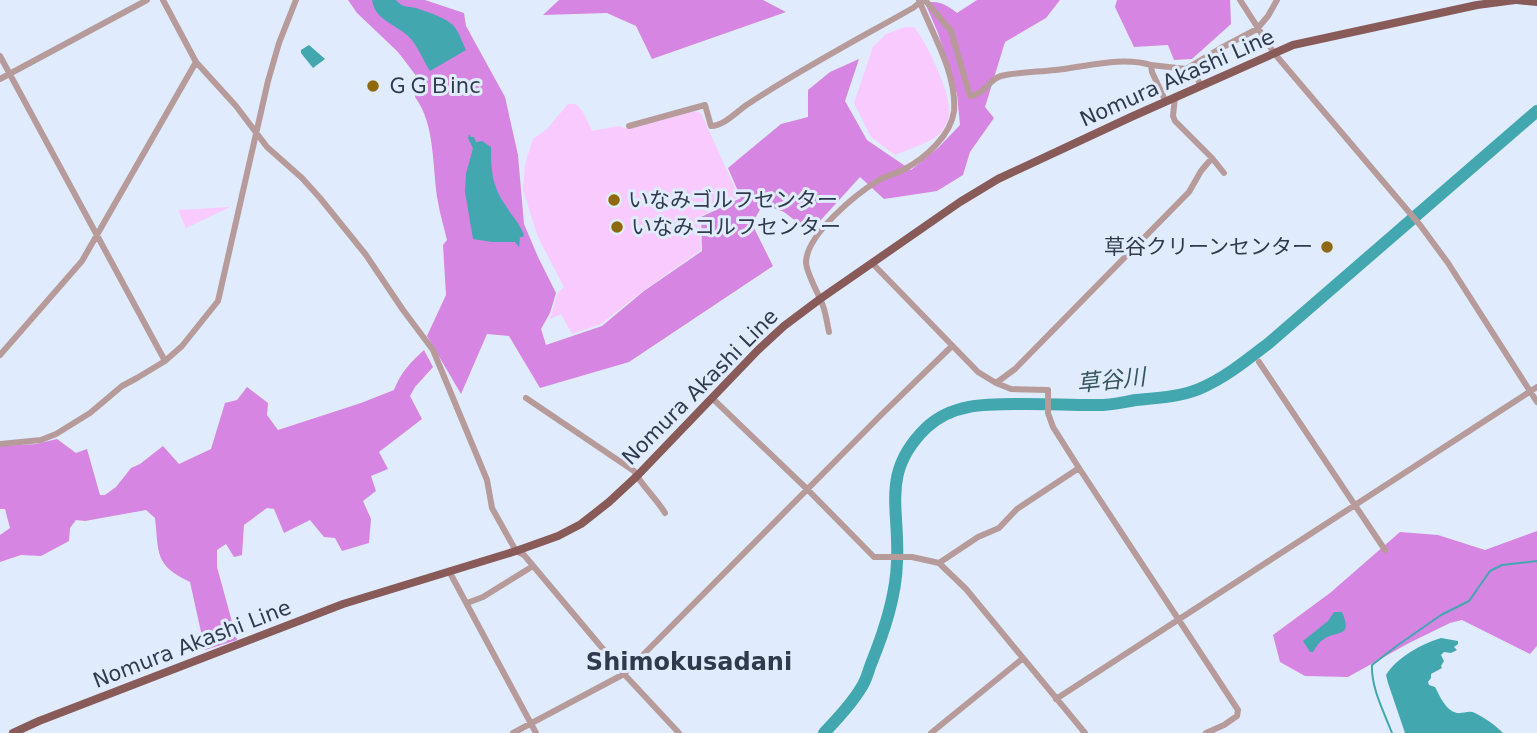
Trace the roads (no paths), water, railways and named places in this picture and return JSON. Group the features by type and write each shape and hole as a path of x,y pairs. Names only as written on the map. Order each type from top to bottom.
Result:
{"main road":[{"name":"Nomura Akashi Line","path":"13,733 343,604 516,551 558,536 581,524 637,476 784,326 960,202 998,179 1293,45 1476,2 1537,2"}],"street":[{"path":"0,79 147,0"},
{"path":"163,0 196,62 236,106 267,147 311,188 366,255 433,350 487,480 492,508 516,551 524,555 624,674 680,733"},
{"path":"0,444 41,440 90,413 122,386 164,361 182,346 218,302 272,65 296,0"},
{"path":"1240,0 1274,53 1420,225 1534,389 1537,402"},
{"path":"922,1 951,31 970,96 977,95 998,77 1091,64 1132,62 1186,69 1257,29 1277,0"},
{"path":"629,126 705,105 711,126 718,126 786,80 922,1"},
{"path":"829,332 823,305 806,264 811,244 822,228 852,200 875,182 905,169 938,144 950,125 954,112 952,87 941,49 922,1"},
{"path":"0,56 164,361"},
{"path":"0,355 82,261 196,62"},
{"path":"1151,65 1166,102"},
{"path":"1191,66 1201,86"},
{"path":"1175,97 1175,121 1224,173"},
{"path":"996,383 1015,369 1189,192 1212,158"},
{"path":"872,263 978,372 1011,389 1048,390 1048,413 1053,427 1238,710 1237,716 1224,726 1206,733"},
{"path":"513,733 624,674 952,346"},
{"path":"1259,362 1385,550"},
{"path":"1056,699 1534,389"},
{"path":"526,398 635,471 665,513"},
{"path":"712,398 874,557 912,557 939,563 966,589 1085,733"},
{"path":"939,563 978,537 999,528 1017,509 1079,468"},
{"path":"467,603 483,597 533,566"},
{"path":"449,571 536,733"},
{"path":"931,733 1022,659"}],"water":[{"path":"372,0 396,0 403,6 433,14 447,21 457,31 466,50 430,71 411,39 381,17"},
{"path":"309,45 325,59 313,68 301,53 301,50"},
{"path":"469,134 476,142 482,141 491,147 495,185 524,235 520,237 519,247 515,242 473,239 465,192 466,174 473,148"},
{"path":"1334,612 1342,612 1345,630 1324,639 1310,652 1303,641 1328,621"},
{"path":"1441,638 1458,641 1454,647 1457,650 1441,655 1444,661 1442,668 1431,674 1429,685 1435,687 1449,709 1459,713 1475,713 1503,733 1405,733 1386,675 1397,662 1411,652"}],"waterway":[{"name":"草谷川","path":"824,733 863,685 885,627 896,575 897,476 902,460 926,428 948,413 973,406 1105,405 1176,395 1209,385 1269,343 1537,111"},
{"path":"1392,733 1376,691 1372,665 1441,615 1469,601 1490,571 1502,565 1537,561"}],"place":[{"name":"ＧＧＢinc","path":"373,86"},
{"name":"いなみゴルフセンター","path":"614,200"},
{"name":"いなみコルフセンター","path":"617,227"},
{"name":"草谷クリーンセンター","path":"1327,247"}],"district":[{"name":"Shimokusadani","path":"689,662"}]}
